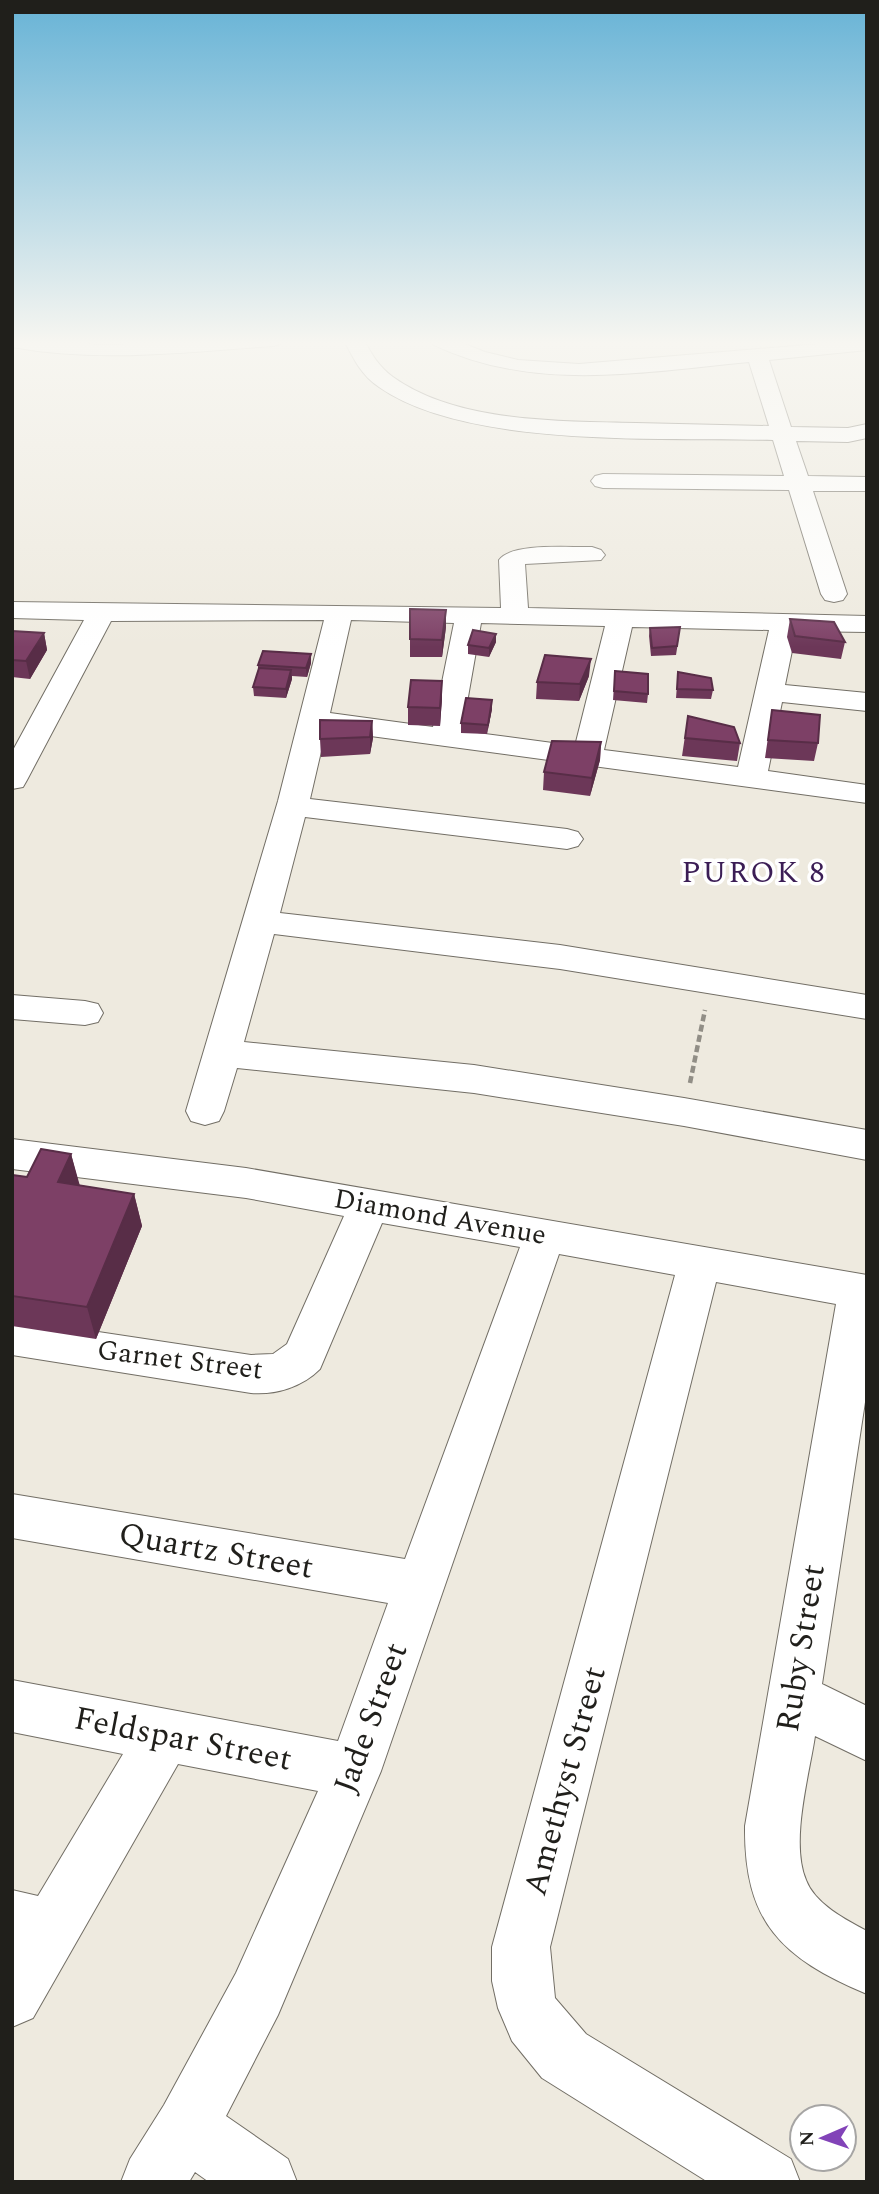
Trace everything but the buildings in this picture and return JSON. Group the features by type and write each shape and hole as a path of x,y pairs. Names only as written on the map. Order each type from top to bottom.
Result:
{"street":[{"path":"785,442 834,594"},
{"path":"603,481 867,484"},
{"path":"515,616 512,560 525,555 592,555"},
{"path":"12,601 46,610"},
{"path":"12,610 339,612 867,624"},
{"path":"15,758 92,612"},
{"path":"205,1111 262,922 316,720 339,612"},
{"path":"446,737 469,615"},
{"path":"588,755 621,618"},
{"path":"751,779 784,622"},
{"path":"770,692 867,702"},
{"path":"316,720 867,794"},
{"path":"292,806 567,839"},
{"path":"262,922 560,957 867,1007"},
{"path":"12,1007 85,1013"},
{"path":"222,1053 474,1079 684,1112 867,1145"},
{"name":"Diamond Avenue","path":"12,1154 246,1183 863,1292"},
{"name":"Garnet Street","path":"12,1337 251,1374 281,1372 294,1367 304,1356 369,1205"},
{"name":"Jade Street","path":"153,2182 186,2127 257,1994 354,1771 545,1235"},
{"name":"Amethyst Street","path":"700,1263 521,1947 520,1978 527,2007 541,2034 564,2056 768,2182"},
{"name":"Ruby Street","path":"863,1292 793,1698 773,1826 772,1857 777,1885 792,1913 812,1933 867,1964"},
{"name":"Quartz Street","path":"12,1516 420,1585"},
{"path":"793,1698 867,1734"},
{"name":"Feldspar Street","path":"12,1706 354,1771"},
{"path":"12,1997 32,1924 166,1735"},
{"path":"186,2127 264,2182"}],"path":[{"path":"684,1112 711,982"}],"district":[{"name":"PUROK 8","path":"754,873"}]}
